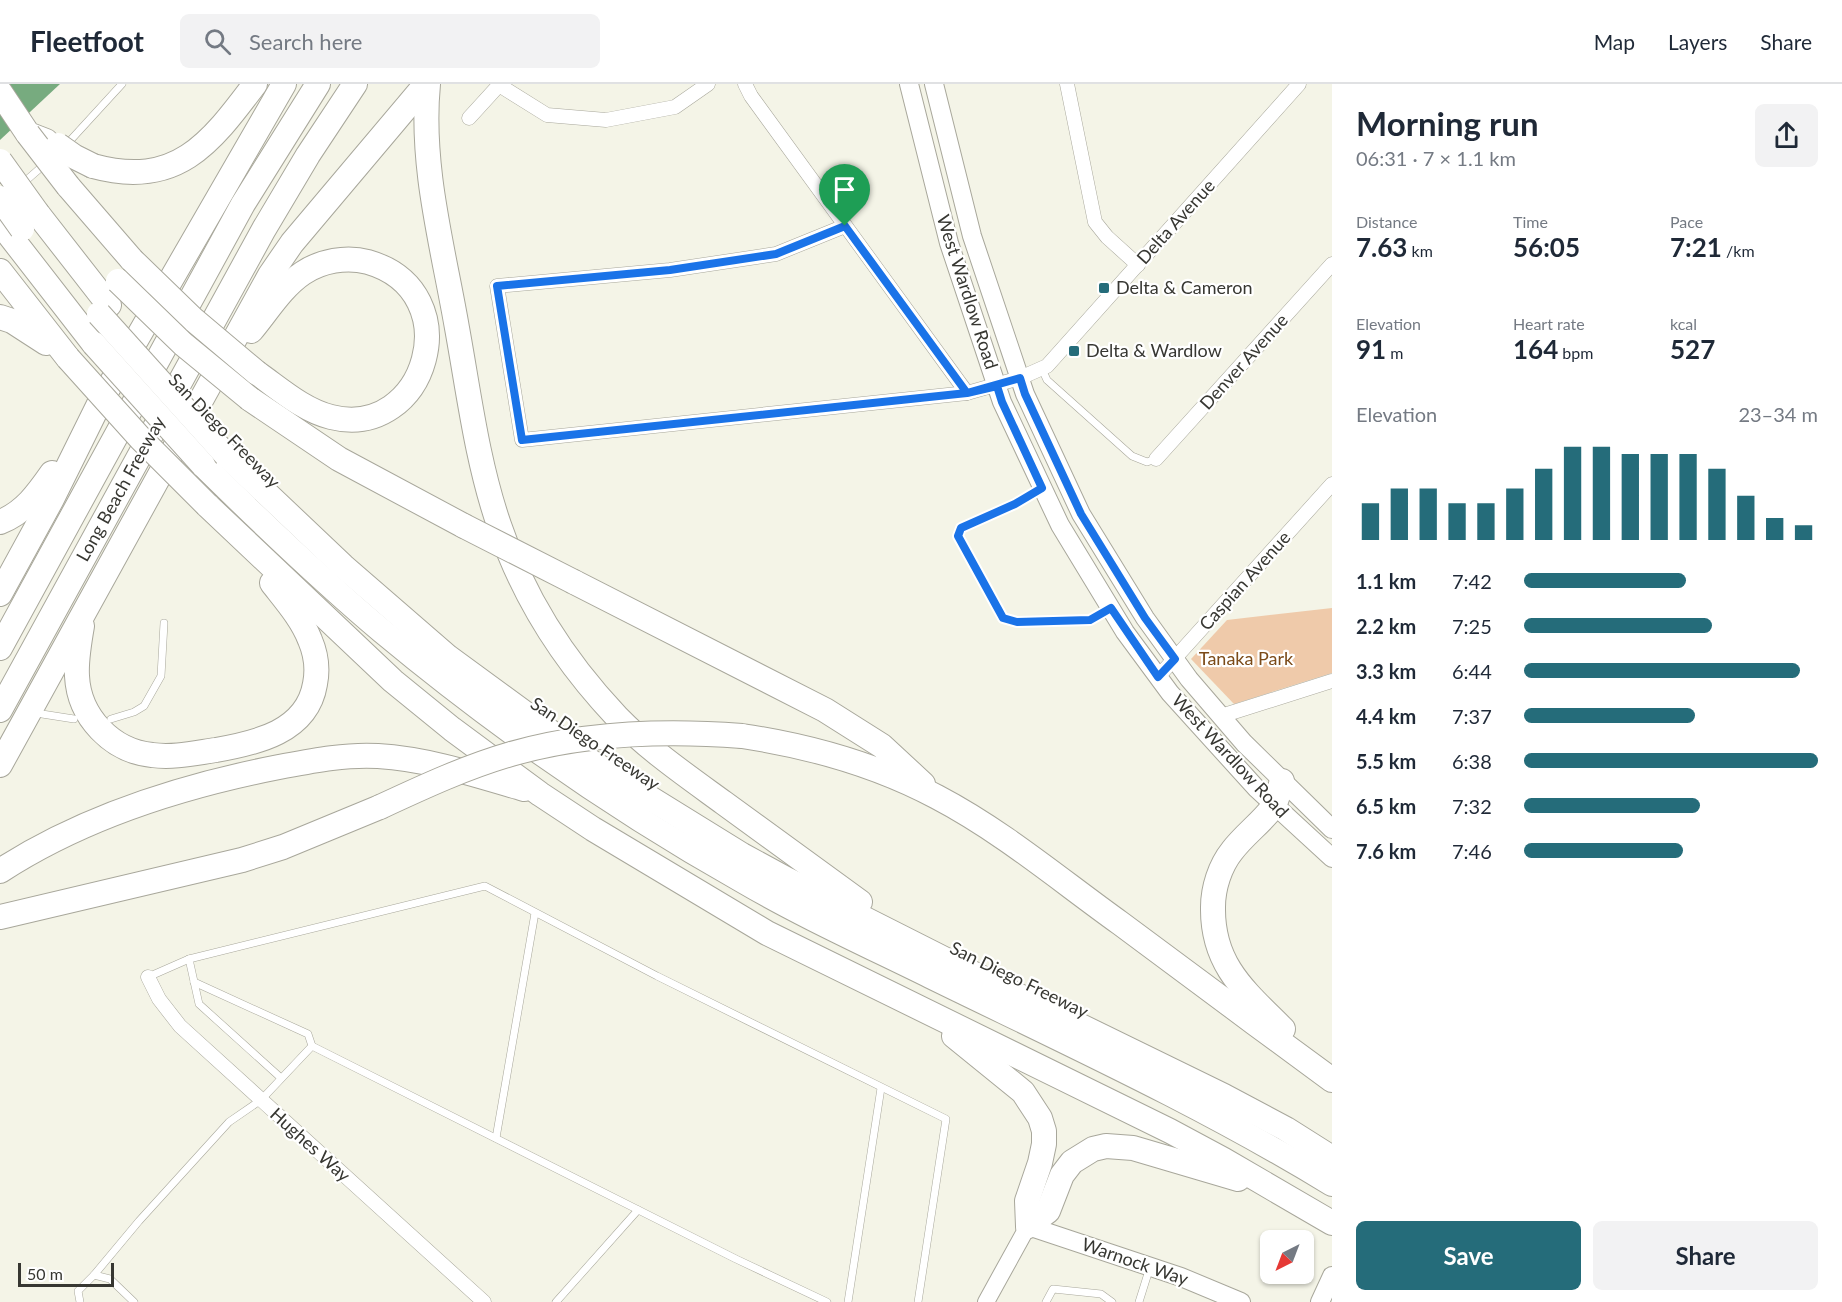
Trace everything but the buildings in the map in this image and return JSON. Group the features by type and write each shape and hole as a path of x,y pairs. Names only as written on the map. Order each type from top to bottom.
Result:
{"highway":[{"path":"28,134 58,146 75,158 93,166 109,170 144,171 177,162 207,143 220,130 255,84"},
{"path":"0,594 52,500 99,406 284,84"},
{"name":"Long Beach Freeway","path":"0,648 222,242 288,129 318,84"},
{"name":"Long Beach Freeway","path":"0,710 264,229 308,155 355,84"},
{"path":"0,765 270,274 291,243 427,84"},
{"path":"427,84 425,117 430,179 482,466 500,527 534,606 575,668 618,718 682,772 860,902"},
{"path":"0,92 28,134 68,186 132,260 195,320 257,373 291,398 321,414 348,419 362,418 375,415 403,397 416,379 425,360 428,335 423,312 417,298 400,279 377,265 352,259 316,265 301,274 281,294 209,384"},
{"name":"San Diego Freeway","path":"0,161 20,226 100,323 217,453 255,515 381,630 508,729 634,816 784,904 1205,1111 1332,1184"},
{"path":"6,192 20,226"},
{"name":"San Diego Freeway","path":"20,226 66,250 100,323 217,453 290,500 354,559 528,700 712,820 860,902 1181,1058 1280,1110 1332,1141"},
{"path":"66,250 118,281 183,344 250,399 339,459 464,526 825,710 882,746 936,796"},
{"path":"0,271 68,358 141,440 207,505 393,681 452,729 540,794 646,862 751,924 1170,1131 1332,1223"},
{"path":"0,317 27,329 68,358"},
{"path":"0,522 24,508 37,495 99,406"},
{"path":"217,453 448,657 590,761 742,855 788,880 1224,1096 1332,1158"},
{"path":"217,453 334,570 402,629 522,723 594,774 744,867 1237,1113 1281,1137 1332,1170"},
{"path":"86,609 76,675 79,693 85,708 101,730 123,746 151,755 187,754 261,740 288,727 307,707 314,688 316,661 310,638 287,602 207,505"},
{"path":"7,915 242,860 283,847 473,766 513,754 589,738 654,732 742,736 815,750 895,778 936,796 989,828 1332,1079"},
{"path":"0,872 32,850 67,833 183,791 252,773 341,757 375,756 431,763 540,794"},
{"path":"1282,781 1274,806 1240,841 1224,865 1213,895 1214,933 1224,960 1239,984 1332,1079"},
{"path":"919,1008 1023,1092 1040,1118 1044,1131 1044,1144 1027,1201 1028,1226"},
{"path":"1028,1226 1048,1211 1062,1174 1072,1162 1093,1149 1106,1146 1133,1148 1275,1189"}],"main road":[{"name":"West Wardlow Road","path":"909,84 949,243 1002,402 1060,525 1111,608 1170,693 1274,806 1332,858"},
{"name":"West Wardlow Road","path":"934,84 972,236 1025,394 1081,514 1145,618 1175,659 1244,743 1332,829"},
{"name":"Warnock Way","path":"1028,1226 1150,1267 1241,1302"},
{"path":"1320,1302 1332,1276"}],"street":[{"path":"469,118 500,85 547,115 606,120 675,107 708,84"},
{"path":"745,84 751,96 967,393"},
{"path":"1067,84 1095,222 1107,237 1138,265"},
{"name":"Delta Avenue","path":"845,226 776,254 670,270 497,286 522,440 967,393 997,386 1042,369 1299,84"},
{"name":"Denver Avenue","path":"1156,459 1332,264"},
{"name":"Caspian Avenue","path":"1158,677 1332,484"},
{"path":"1221,716 1332,681"},
{"name":"Hughes Way","path":"148,977 159,999 180,1026 484,1302"},
{"path":"986,1302 1028,1226"}],"lane":[{"path":"0,204 6,192 73,139 122,84"},
{"path":"1042,369 1047,380 1132,456 1147,462 1156,459"},
{"path":"1042,488 1015,504 961,528 958,536 1003,618 1017,622 1090,620 1111,608"},
{"path":"111,719 134,712 144,706 161,676 164,623"},
{"path":"42,714 74,719"},
{"path":"148,977 189,959 485,886 657,976 946,1119 918,1302"},
{"path":"496,1138 535,912"},
{"path":"189,959 199,1004 281,1078"},
{"path":"194,982 308,1035 312,1046 638,1210 828,1302"},
{"path":"80,1302 78,1291 140,1221 230,1122 261,1100 312,1046"},
{"path":"848,1302 881,1088"},
{"path":"556,1302 638,1210"},
{"path":"1139,1302 1150,1267"},
{"path":"94,1275 110,1279 134,1302"},
{"path":"1046,1302 1053,1289 1101,1294 1112,1302"}],"green space":[{"name":"Tanaka Park","path":"1332,608 1332,673 1234,704 1191,659 1227,620"}],"shaded area":[{"path":"0,84 60,84 0,140"}],"place":[{"name":"Delta & Cameron","path":"1104,288"},
{"name":"Delta & Wardlow","path":"1074,351"}],"route":[{"path":"845,226 776,254 670,270 497,286 522,440 967,393 1020,378 1025,394 1081,514 1145,618 1175,659 1158,677 1125,632 1111,608 1090,620 1017,622 1003,618 958,536 961,528 1015,504 1042,488 1002,402 997,386 967,393 845,226"}]}
